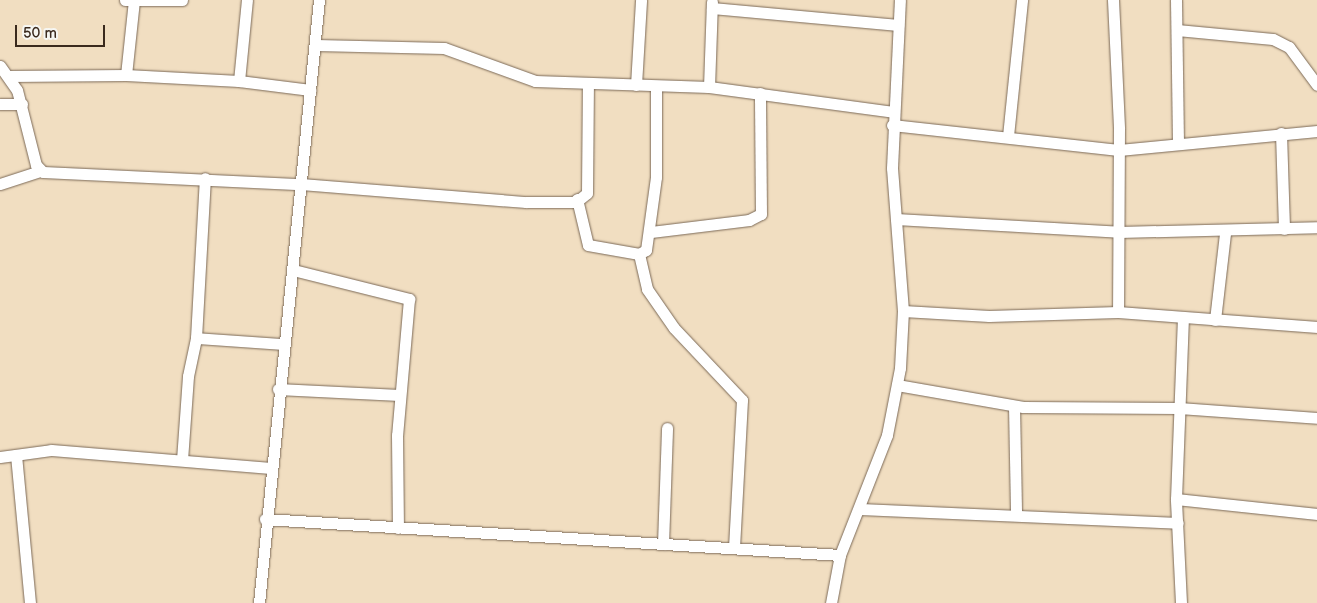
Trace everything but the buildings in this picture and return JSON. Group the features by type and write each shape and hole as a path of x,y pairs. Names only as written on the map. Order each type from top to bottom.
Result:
{"street":[{"path":"125,0 182,0"},
{"path":"126,75 134,0"},
{"path":"239,80 247,0"},
{"path":"259,603 282,344 293,270 319,0"},
{"path":"636,85 641,0"},
{"path":"831,603 840,555 860,509 887,436 897,385 903,311 896,219 892,125 900,0"},
{"path":"1008,136 1022,0"},
{"path":"1113,0 1119,150 1118,312"},
{"path":"1176,0 1178,144"},
{"path":"709,88 712,4 898,25"},
{"path":"1177,30 1274,40 1290,47 1317,85"},
{"path":"316,46 444,48 535,81 709,88 760,93 893,112"},
{"path":"0,66 9,76 22,104 40,171"},
{"path":"9,76 126,75 239,80 310,90"},
{"path":"0,184 40,171 301,184 526,202 577,200 589,186 588,84"},
{"path":"577,200 588,246 638,254 647,247 651,232 656,86"},
{"path":"651,232 749,220 761,214 760,93"},
{"path":"0,104 22,104"},
{"path":"892,125 1008,136 1119,150 1317,130"},
{"path":"1281,133 1284,229"},
{"path":"182,460 188,376 196,338 205,178"},
{"path":"896,219 1119,232 1225,233 1317,227"},
{"path":"1215,320 1225,233"},
{"path":"638,254 648,289 674,328 742,400 734,548"},
{"path":"293,270 409,300 399,395 398,528"},
{"path":"903,311 989,316 1118,312 1317,327"},
{"path":"1181,603 1176,500 1178,408 1183,317"},
{"path":"196,338 282,344"},
{"path":"897,385 1014,406 1178,408 1317,418"},
{"path":"278,389 399,395"},
{"path":"1014,406 1016,514"},
{"path":"664,544 667,428"},
{"path":"0,457 51,450 271,468"},
{"path":"16,455 30,603"},
{"path":"1176,500 1317,514"},
{"path":"860,509 1016,514 1178,523"},
{"path":"265,519 840,555"}]}
